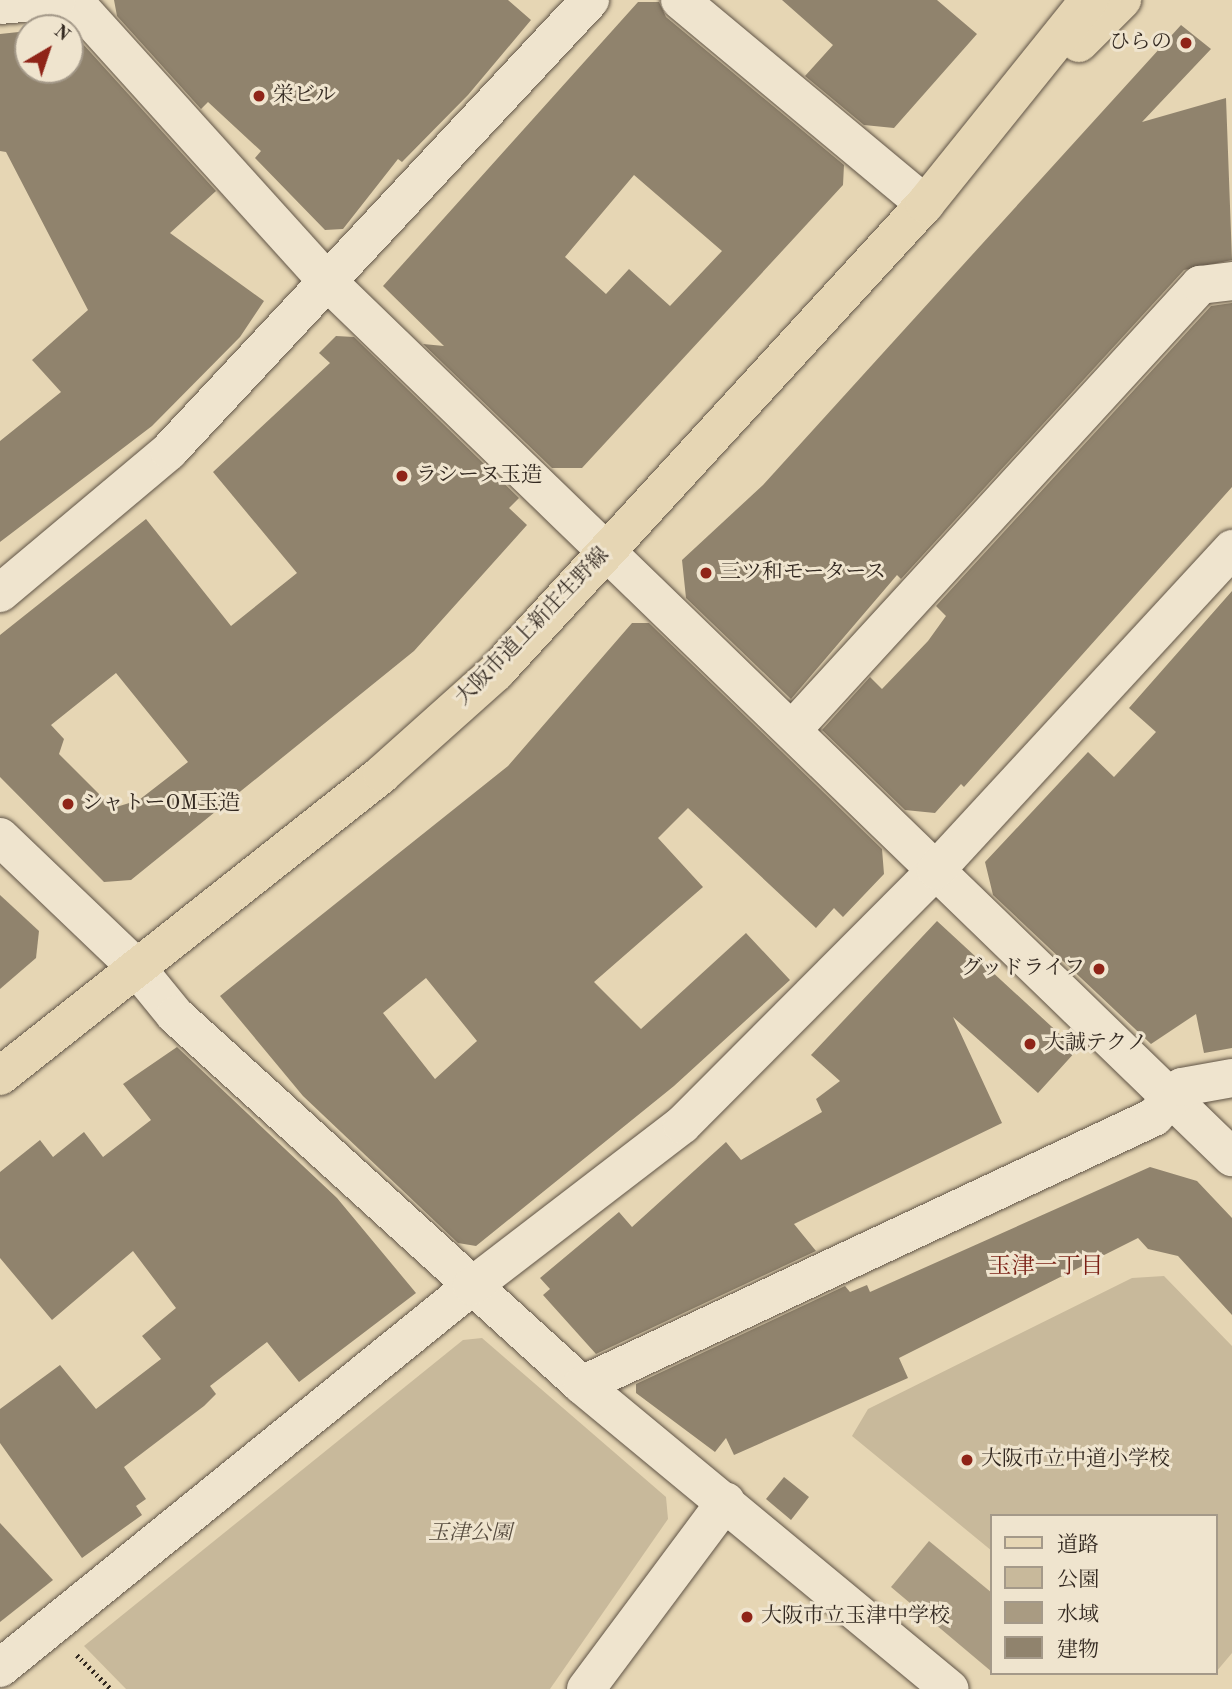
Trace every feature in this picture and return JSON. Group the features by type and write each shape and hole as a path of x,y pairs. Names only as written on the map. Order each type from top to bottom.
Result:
{"main road":[{"name":"大阪市道上新庄生野線","path":"977,145 1089,0"},
{"name":"大阪市道上新庄生野線","path":"0,1076 135,966 383,774 496,672 977,145 1122,0"}],"street":[{"path":"0,5 57,0"},
{"path":"73,0 329,284 608,549 1232,1157"},
{"path":"0,593 169,451 329,284 590,0"},
{"path":"680,0 925,204"},
{"path":"792,730 1200,285 1232,281"},
{"path":"0,1668 472,1286 682,1125 936,870 1232,549"},
{"path":"0,837 135,966 175,1015 582,1385 726,1501 949,1689"},
{"path":"582,1385 1154,1117 1182,1087 1232,1078"},
{"path":"586,1689 726,1501"}],"path":[{"path":"49,1628 111,1689"}],"green space":[{"path":"1164,1276 1232,1346 1232,1653 1218,1670 1218,1514 990,1514 990,1549 852,1436 868,1409 1132,1278"},
{"name":"玉津公園","path":"482,1338 666,1497 668,1519 550,1689 126,1689 84,1646 463,1340"}],"water":[{"path":"929,1541 990,1591 990,1670 891,1587"}],"building":[{"path":"114,0 508,0 531,20 468,95 402,162 398,159 343,229 325,230 255,158 261,151 208,102 201,109 117,16"},
{"path":"782,0 937,0 977,34 894,128 864,125 805,76 833,45"},
{"path":"638,2 659,2 666,17 844,165 843,185 582,468 552,468 423,344 444,346 383,286","holes":["634,175 722,251 670,306 629,269 606,294 565,257"]},
{"path":"1181,25 1211,49 1142,122 1226,98 1232,260 1184,270 901,579 897,575 791,699 686,598 682,560 763,485"},
{"path":"14,32 14,84 84,84 84,45 216,191 170,233 264,301 240,337 152,426 0,542 0,441 61,392 32,360 88,310 6,152 0,151 0,34"},
{"path":"1232,303 1232,487 964,787 961,784 935,813 905,810 822,730 870,677 882,689 928,641 946,616 936,606 1211,306"},
{"path":"336,336 354,337 519,498 509,508 527,525 414,651 131,880 104,882 0,777 0,635 146,519 231,626 297,573 213,472 330,363 319,353","holes":["116,673 188,762 139,800 113,808 59,754 64,739 51,725"]},
{"path":"1232,591 1232,1048 1204,1053 1196,1014 1151,1044 993,895 985,862 1088,752 1114,777 1156,732 1129,708"},
{"path":"632,623 649,623 882,849 884,874 843,917 834,908 816,928 688,808 658,838 703,887 594,982 641,1029 746,933 790,980 674,1086 476,1246 458,1243 303,1096 220,996 508,766","holes":["426,978 477,1041 435,1079 383,1013"]},
{"path":"0,895 39,931 36,958 0,989"},
{"path":"937,921 1077,1050 1038,1093 953,1017 1002,1123 794,1224 816,1251 596,1354 543,1295 550,1289 540,1278 619,1212 632,1227 726,1142 741,1160 822,1112 816,1099 840,1081 811,1055"},
{"path":"177,1047 337,1198 416,1293 299,1382 267,1342 210,1386 216,1394 204,1406 124,1467 146,1499 136,1506 142,1515 82,1558 0,1443 0,1409 60,1365 96,1409 161,1359 142,1336 176,1308 133,1251 52,1320 0,1258 0,1172 40,1140 53,1157 84,1132 103,1157 151,1120 123,1084"},
{"path":"1150,1167 1197,1181 1232,1218 1232,1315 1178,1256 1148,1249 1138,1238 899,1358 908,1378 734,1455 726,1438 715,1452 636,1393 636,1384 845,1286 850,1292 867,1285 870,1292"},
{"path":"784,1477 809,1497 791,1520 766,1499"},
{"path":"0,1523 53,1580 0,1622"}],"place":[{"name":"ひらの","path":"1186,43"},
{"name":"栄ビル","path":"259,96"},
{"name":"ラシーヌ玉造","path":"402,476"},
{"name":"三ツ和モータース","path":"706,573"},
{"name":"シャトーOM玉造","path":"68,804"},
{"name":"グッドライフ","path":"1099,969"},
{"name":"大誠テクノ","path":"1030,1044"},
{"name":"大阪市立中道小学校","path":"967,1460"},
{"name":"大阪市立玉津中学校","path":"747,1617"}],"district":[{"name":"玉津一丁目","path":"1046,1267"}]}
